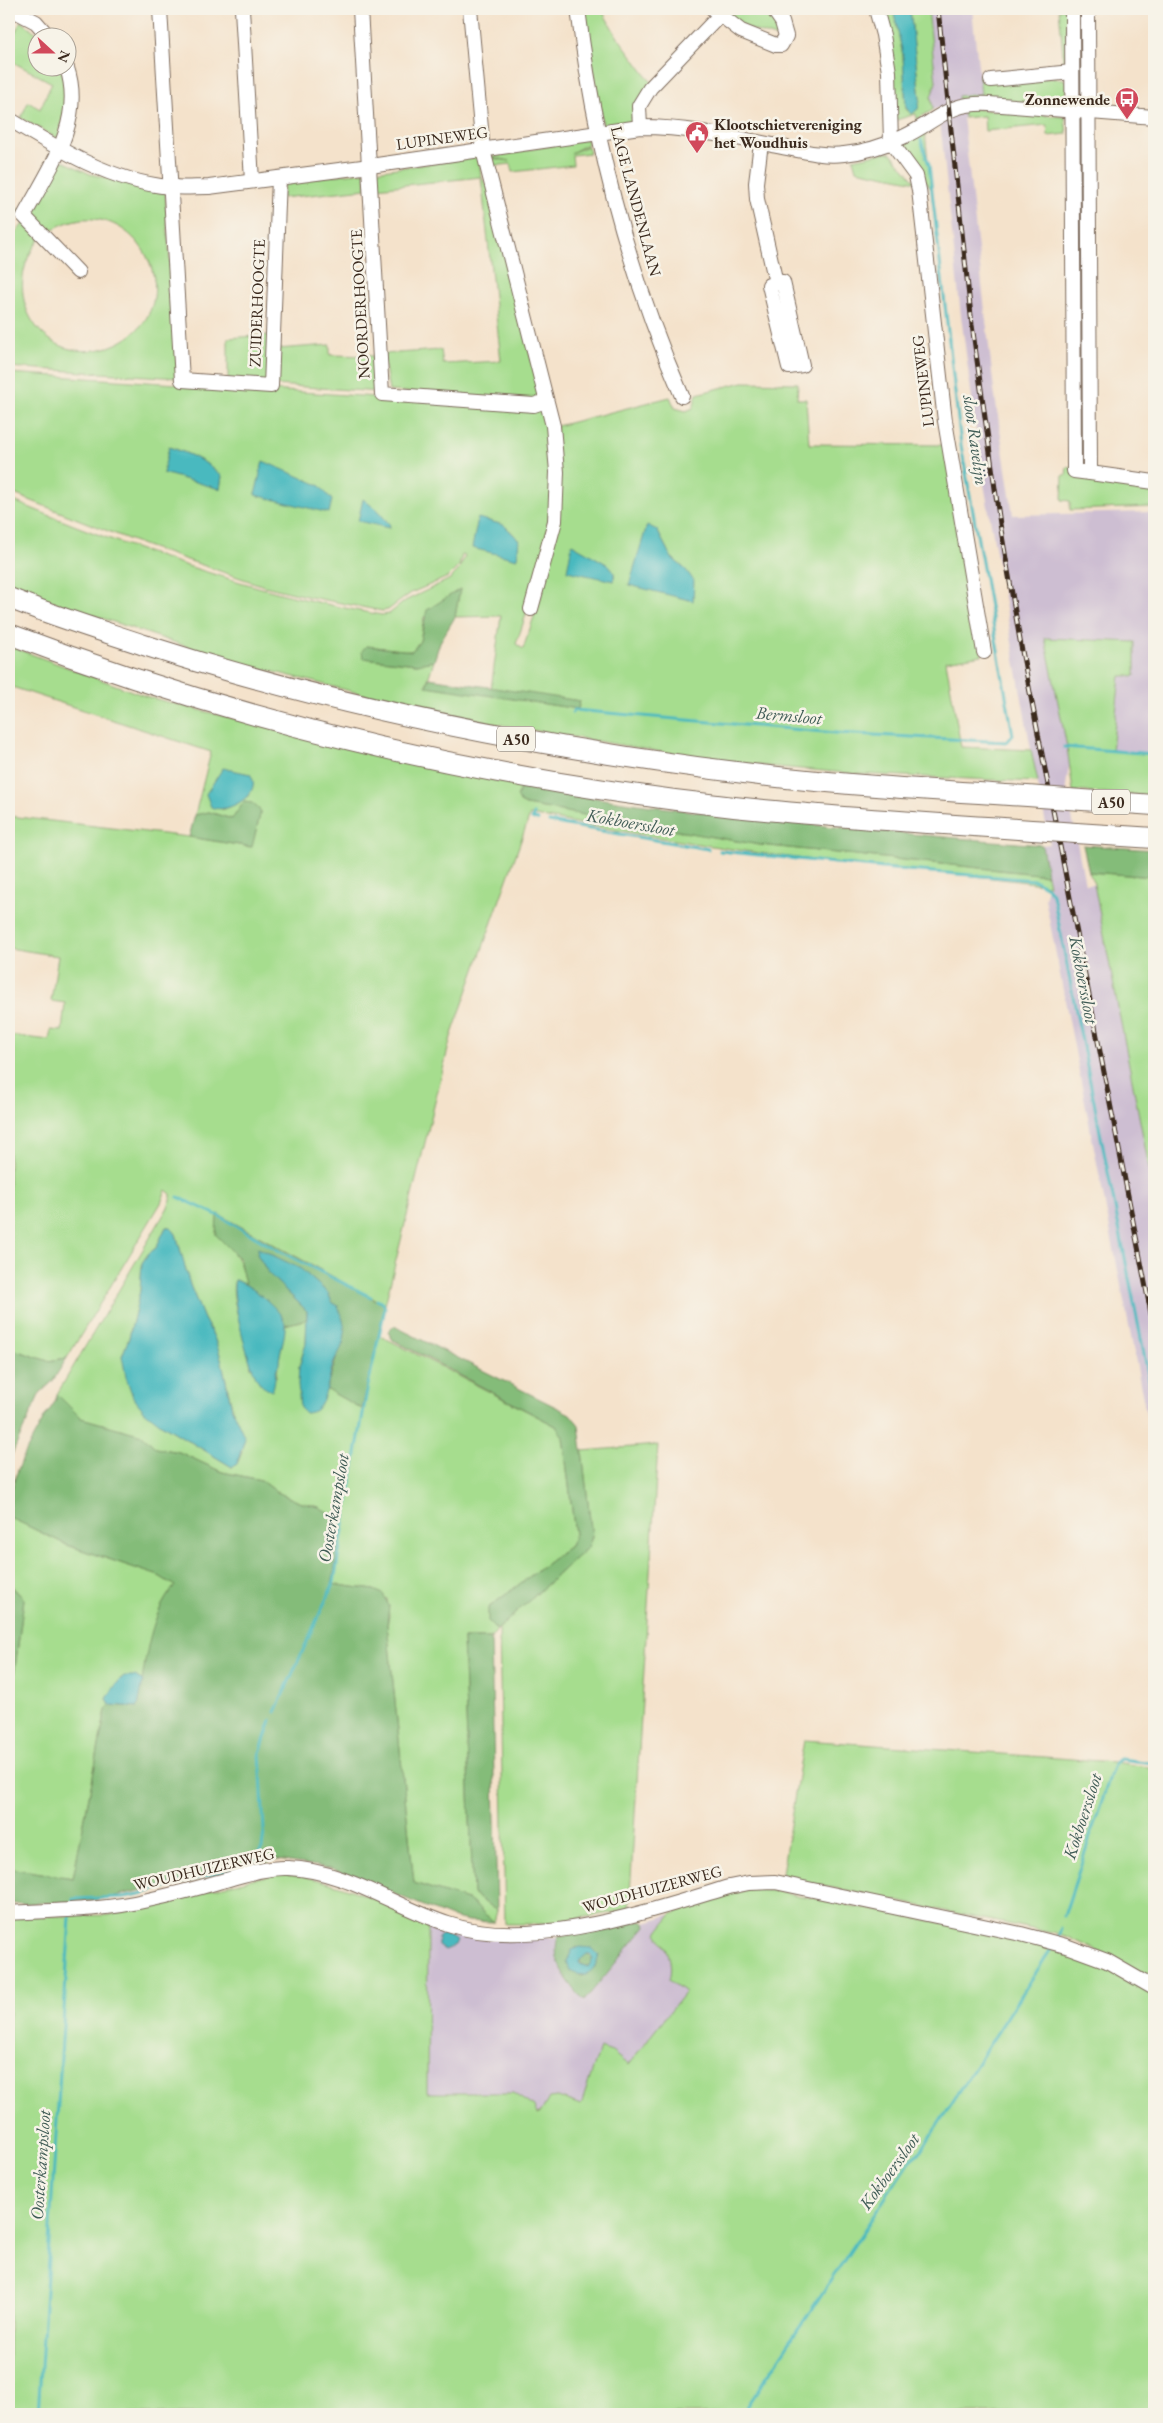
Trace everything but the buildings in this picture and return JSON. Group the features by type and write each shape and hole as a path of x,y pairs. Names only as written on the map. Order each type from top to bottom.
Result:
{"highway":[{"name":"A50","path":"9,598 205,664 334,700 487,734 626,758 763,776 1154,805"},
{"name":"A50","path":"9,634 121,674 253,714 322,732 480,767 563,782 734,806 1154,838"}],"street":[{"path":"160,9 170,187"},
{"path":"242,9 252,181"},
{"path":"360,9 370,166"},
{"path":"470,9 483,150 553,426 557,472 557,502 550,546 531,608"},
{"name":"LAGE LANDENLAAN","path":"578,9 599,133 623,226 656,337 682,396"},
{"path":"640,127 639,106 650,88 716,12 749,35 770,44 781,45 785,41 786,32 773,9"},
{"path":"876,9 883,35 889,72 891,142"},
{"path":"1072,9 1074,471 1154,482"},
{"path":"1088,9 1090,473"},
{"path":"18,10 36,22 41,28"},
{"path":"991,80 1072,72"},
{"path":"69,78 72,89 71,116 60,149 24,216 78,272"},
{"name":"LUPINEWEG","path":"9,120 95,167 144,182 170,187 209,187 640,127 684,129 818,154 842,155 859,152 904,137 949,110 965,104 1154,117"},
{"name":"LUPINEWEG","path":"891,142 916,176 919,190 945,421 984,652"},
{"path":"761,143 756,199 776,283"},
{"name":"NOORDERHOOGTE","path":"370,166 382,394 534,405 546,401"},
{"name":"ZUIDERHOOGTE","path":"170,187 182,380 271,386 279,178"},
{"path":"782,282 802,364 789,367 769,284 776,283 782,282"},
{"name":"WOUDHUIZERWEG","path":"9,1913 93,1909 123,1905 262,1870 290,1868 321,1873 345,1881 451,1925 493,1933 548,1931 604,1922 729,1887 749,1883 775,1882 1021,1934 1066,1946 1107,1961 1154,1988"}],"shaded area":[{"path":"928,9 972,9 981,94 958,96 959,100 940,110 938,108 933,110 931,97 936,82"},
{"path":"962,108 994,390 1013,515 1154,512 1154,764 1070,758 1066,786 1085,884 1094,884 1154,1193 1154,1454 1045,898 1049,885 1042,845 1050,844 1031,750 981,467 961,316 940,121"},
{"path":"672,1914 657,1933 670,1956 672,1970 685,1992 628,2066 612,2052 600,2048 581,2105 558,2097 550,2098 541,2112 537,2113 427,2093 428,1923 478,1939 558,1937 556,1944 584,2001 646,1926 645,1922"}],"green space":[{"path":"584,9 601,9 617,36 652,83 633,123 603,127"},
{"path":"720,9 767,9 780,32 778,38 746,28"},
{"path":"880,9 893,9 903,55 906,109 909,112 918,109 920,99 910,9 928,9 936,82 931,97 933,110 917,119 916,114 893,121"},
{"path":"1059,9 1067,9 1066,66 1064,66"},
{"path":"21,21 30,28 28,28 28,70 9,60 9,44"},
{"path":"979,75 1064,79 1067,83 1066,101 1061,103 1061,105 959,100 958,96 981,94"},
{"path":"43,78 63,78 67,98 58,139 21,118 28,102 40,109 52,83"},
{"path":"962,108 1065,117 1067,134 1048,136 1047,125 985,131 984,116 964,118"},
{"path":"925,132 931,189 900,145"},
{"path":"587,139 588,144 571,153 588,146 590,153 572,155 573,165 513,172 511,164 492,166 490,158 510,161 490,157"},
{"path":"887,152 891,153 916,182 856,170 853,159"},
{"path":"479,157 481,177 376,188 375,171"},
{"path":"59,159 90,174 165,191 178,378 9,367 9,240 25,222 40,239 30,254 24,270 25,303 31,318 40,331 53,342 70,349 83,351 103,349 116,344 144,321 154,298 153,273 143,250 126,231 103,220 76,220 47,233 30,213"},
{"path":"365,172 366,189 282,198 285,181"},
{"path":"481,177 488,186 540,394 536,400 389,391 383,354 441,350 443,364 501,361"},
{"path":"22,209 9,229 9,211"},
{"path":"270,335 267,383 228,379 228,338"},
{"path":"330,345 330,355 376,356 380,392 275,385 277,349"},
{"path":"9,373 544,408 551,434 553,474 557,426 670,397 675,408 686,411 693,408 697,394 743,382 798,383 797,399 806,399 809,444 947,445 982,655 946,661 961,747 1031,750 1038,782 858,774 766,766 674,754 496,724 370,696 227,660 9,587 9,499 100,535 192,568 287,595 382,615 389,614 405,601 450,579 458,571 465,556 462,555 459,566 448,577 411,593 388,610 382,611 264,586 146,546 9,492","holes":["170,447 198,458 222,476 220,488 164,473","550,509 543,590 523,649 516,644 538,573","478,519 498,524 510,530 517,540 519,547","657,530 671,557 686,570 629,585","573,545 614,573 614,581","460,589 455,617 501,616 491,689 580,701 578,709 426,685 434,661 417,664 363,658 366,646 412,651 420,641 424,617"]},
{"path":"1067,467 1154,486 1154,507 1070,510 1070,501 1062,500 1063,475 1066,475"},
{"path":"460,589 455,617 440,642 434,661 417,664 363,658 362,651 366,646 412,651 420,641 427,610"},
{"path":"1045,638 1135,642 1135,676 1120,676 1112,751 1154,755 1154,796 1073,791 1067,747"},
{"path":"9,646 148,697 405,762 522,786 519,790 520,802 526,805 760,845 1047,875 1049,885 821,861 691,843 530,815 451,1037 385,1305 218,1214 216,1235 236,1256 245,1284 235,1280 233,1287 236,1309 251,1368 276,1377 285,1325 307,1319 306,1343 299,1367 300,1408 315,1410 326,1389 362,1409 377,1334 556,1426 563,1437 575,1534 570,1546 488,1608 494,1628 497,1630 491,1638 463,1638 473,1894 497,1911 494,1922 470,1901 414,1883 387,1625 389,1616 387,1599 374,1590 332,1584 319,1507 299,1502 277,1492 261,1480 222,1472 179,1452 156,1448 142,1435 81,1418 57,1394 167,1209 171,1200 171,1194 166,1190 161,1203 67,1358 48,1361 12,1349 9,1351 9,1035 49,1040 51,1030 62,1031 65,1003 51,1001 58,956 9,948 9,816 189,837 251,847 261,811 232,819 209,812 195,815 211,752 9,686","holes":["223,769 250,774 250,795 222,810","166,1227 170,1227 176,1234 190,1285 204,1319 214,1337 221,1358 242,1452 237,1464 232,1467 161,1424 122,1356 129,1338 140,1291 142,1263 148,1254 156,1248"]},
{"path":"429,678 580,701 578,709 426,686"},
{"path":"522,786 587,797 716,814 846,828 1042,845 1047,875 760,845 526,805 520,802 517,796"},
{"path":"244,802 252,803 261,811 252,847 189,837 195,815 209,812 232,819"},
{"path":"1083,845 1154,850 1154,877 1089,872"},
{"path":"1089,872 1154,877 1154,1193 1094,884"},
{"path":"217,1214 385,1305 362,1409 326,1389 345,1333 338,1306 332,1302 328,1293 300,1269 261,1249 257,1254 269,1274 307,1311 307,1319 285,1325 281,1316 245,1284 239,1258 216,1235"},
{"path":"394,1326 570,1414 579,1425 592,1537 588,1547 497,1630 488,1621 488,1608 570,1546 575,1534 563,1437 556,1426 393,1340 388,1332"},
{"path":"12,1349 48,1361 67,1358 52,1382 40,1393 9,1461 9,1351"},
{"path":"57,1394 81,1418 142,1435 156,1448 179,1452 222,1472 261,1480 277,1492 299,1502 319,1507 343,1521 332,1584 374,1590 383,1594 389,1606 387,1625 414,1883 470,1901 494,1922 468,1921 451,1917 331,1868 277,1860 93,1901 9,1904 9,1868 73,1878 106,1710 110,1705 138,1707 145,1660 153,1628 158,1612 175,1586 159,1576 67,1545 9,1517 15,1477 31,1442 54,1404"},
{"path":"658,1445 629,1910 544,1924 505,1924 499,1628 588,1547 592,1537 582,1451"},
{"path":"9,1517 67,1545 159,1576 175,1586 167,1596 156,1619 143,1681 135,1676 121,1678 107,1699 110,1705 106,1710 73,1878 9,1868 9,1698 11,1699 24,1599 9,1583"},
{"path":"9,1584 24,1599 11,1699 9,1698"},
{"path":"463,1638 491,1638 497,1911 473,1894"},
{"path":"804,1740 1114,1762 1154,1768 1154,1978 1066,1936 785,1878 782,1873"},
{"path":"282,1873 302,1876 357,1892 428,1923 427,2093 513,2093 534,2107 537,2114 541,2112 549,2098 558,2097 581,2105 600,2048 612,2052 628,2065 685,1992 669,1980 671,1967 669,1955 657,1933 672,1914 712,1898 753,1889 783,1892 985,1932 1025,1942 1104,1968 1154,1994 1154,2414 9,2414 9,1917 109,1915"},
{"path":"640,1921 645,1922 646,1926 584,2001 562,1972 557,1955 558,1937","holes":["576,1947 599,1955 595,1967 580,1976"]},
{"path":"588,1954 591,1955 591,1965 584,1966 581,1965 580,1958 581,1955"}],"water":[{"path":"893,9 910,9 920,99 918,109 912,114 906,108 903,55"},
{"path":"169,447 197,458 210,466 222,476 220,489 163,473"},
{"path":"263,461 319,485 332,500 329,513 255,495"},
{"path":"363,499 378,511 390,525 389,528 358,521"},
{"path":"478,518 504,525 519,540 517,559 472,548"},
{"path":"647,525 657,530 671,557 686,570 694,581 693,601 629,585"},
{"path":"572,544 610,566 614,573 614,581 567,571"},
{"path":"223,768 250,774 253,781 252,789 242,801 226,808 218,809 211,807 206,794"},
{"path":"166,1227 170,1227 176,1234 190,1285 204,1319 214,1337 221,1358 232,1409 245,1438 237,1464 232,1467 161,1424 144,1411 133,1397 126,1377 122,1356 129,1338 140,1291 142,1263 148,1254 156,1248"},
{"path":"258,1248 301,1269 328,1293 332,1302 338,1306 342,1316 345,1329 344,1342 333,1365 323,1400 316,1410 312,1412 305,1413 300,1408 298,1384 299,1367 306,1343 307,1311 269,1274 257,1254"},
{"path":"235,1280 248,1286 272,1305 283,1318 285,1324 279,1364 272,1391 260,1384 251,1363 241,1331 235,1299"},
{"path":"124,1676 135,1676 143,1681 138,1707 110,1705 107,1699"},
{"path":"443,1934 457,1941 455,1946 445,1950 438,1945 438,1938"},
{"path":"580,1947 592,1948 599,1955 598,1961 589,1972 580,1975 575,1974 570,1971 567,1961 572,1950","holes":["587,1954 591,1954 593,1959 588,1967 580,1964 579,1961"]}],"waterway":[{"name":"sloot Ravelijn","path":"572,713 574,710 836,733 1007,742 1013,735 961,445 929,165 921,140"},
{"path":"1064,747 1154,754"},
{"name":"Kokboerssloot","path":"534,814 532,819 538,820"},
{"name":"Kokboerssloot","path":"549,822 708,849"},
{"name":"Kokboerssloot","path":"720,851 893,869 1034,880 1047,887 1053,895 1154,1404"},
{"name":"Oosterkampsloot","path":"178,1197 219,1216 279,1251 371,1297"},
{"name":"Oosterkampsloot","path":"275,1712 334,1582 367,1390 385,1308 383,1303 377,1300"},
{"name":"Oosterkampsloot","path":"73,1904 73,1899 124,1897 140,1894 251,1864 262,1848 264,1832 260,1753 271,1720"},
{"name":"Kokboerssloot","path":"1064,1916 1114,1764 1120,1759 1154,1763"},
{"name":"Oosterkampsloot","path":"38,2414 70,1917"},
{"name":"Kokboerssloot","path":"1058,1937 1061,1928"},
{"name":"Kokboerssloot","path":"747,2407 911,2159 921,2151 1051,1949"}],"railway":[{"path":"938,9 972,325 1000,524 1021,646 1154,1329"}],"place":[{"name":"Zonnewende","path":"1127,120"},
{"name":"Klootschietvereniging het Woudhuis","path":"697,154"}],"water label":[{"name":"Bermsloot","path":"789,715"}]}
